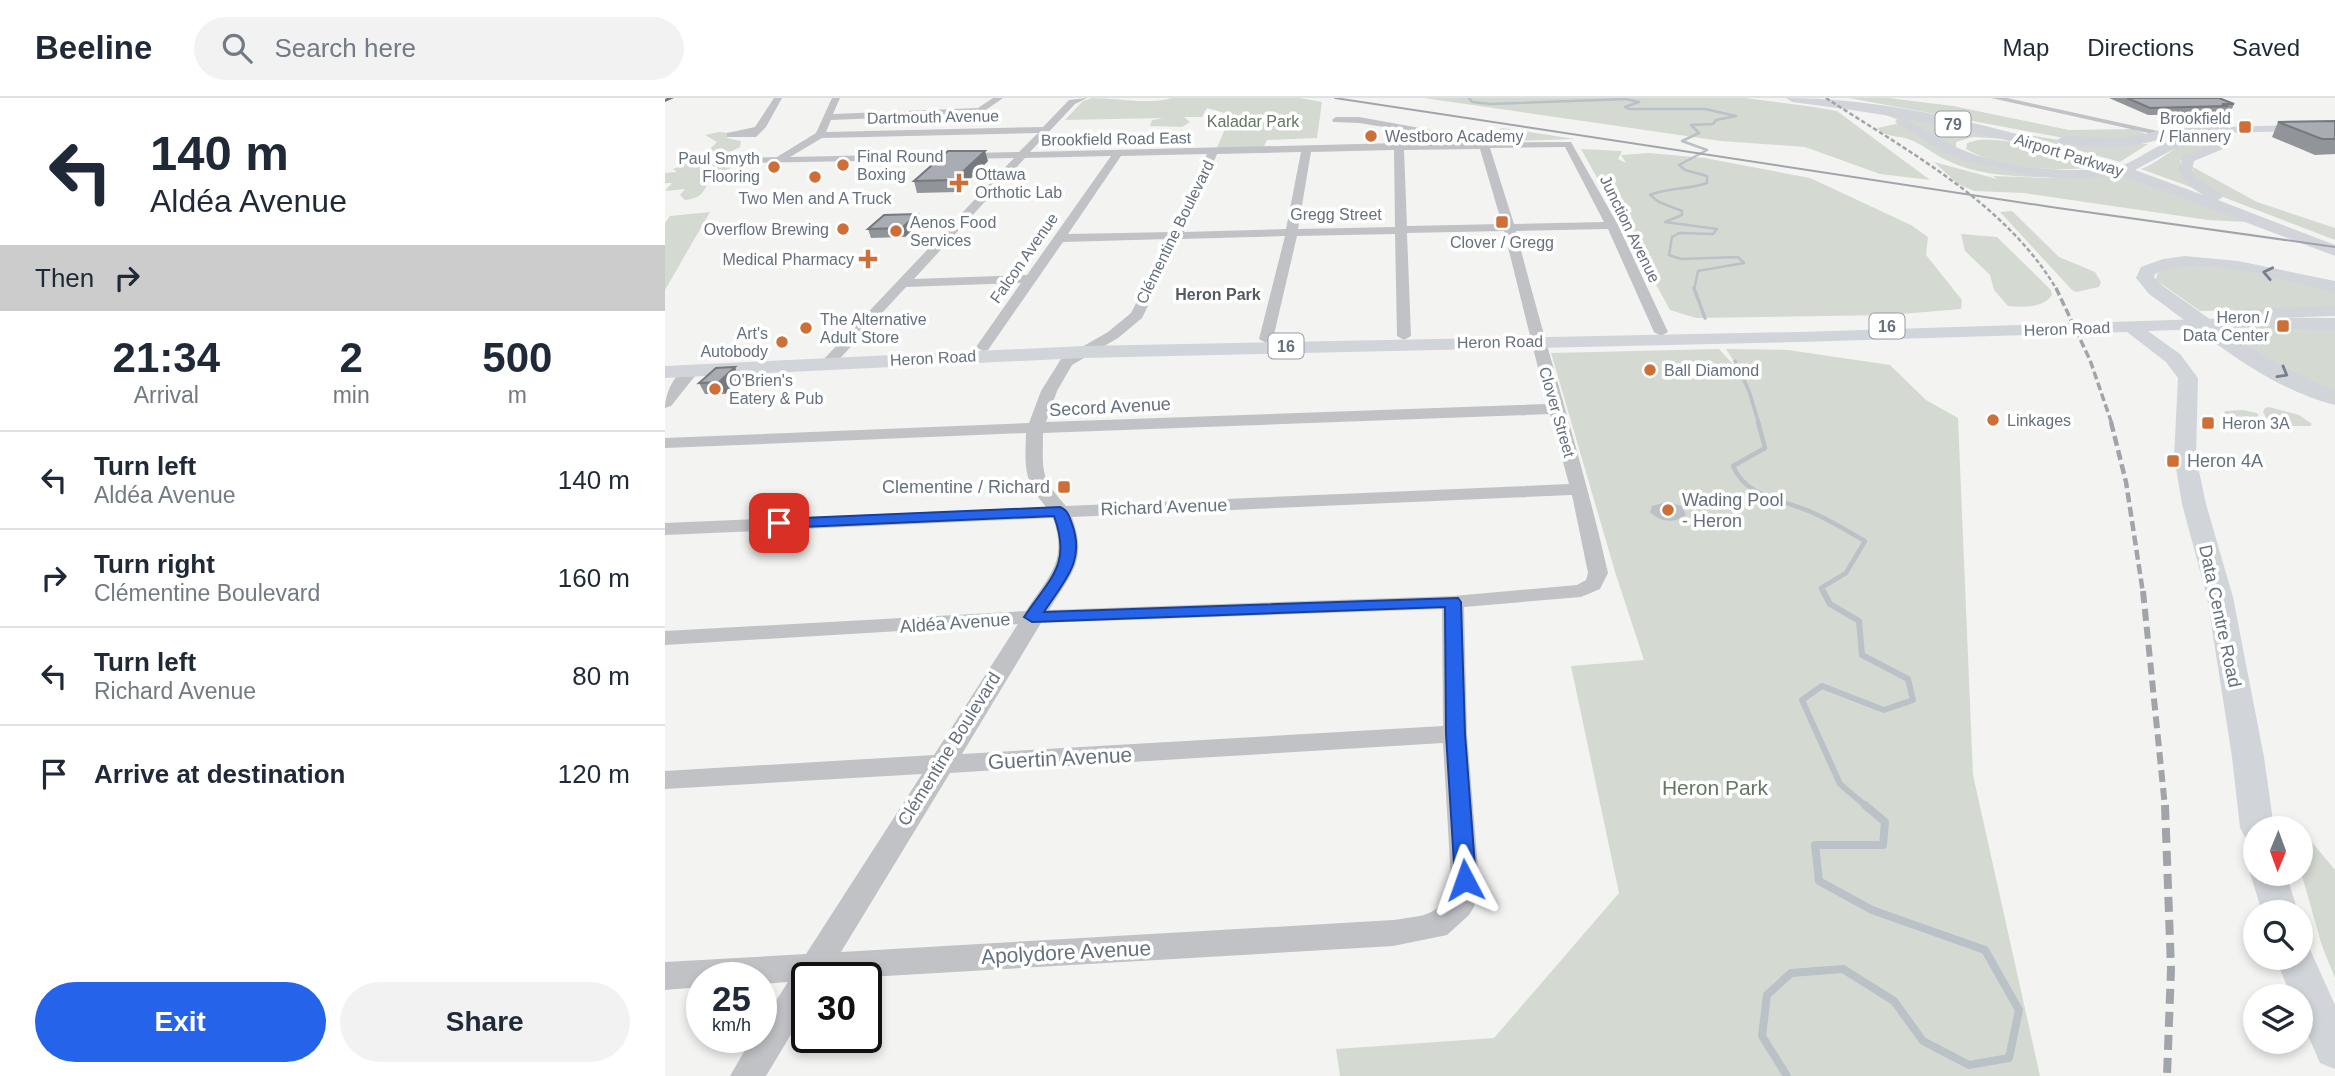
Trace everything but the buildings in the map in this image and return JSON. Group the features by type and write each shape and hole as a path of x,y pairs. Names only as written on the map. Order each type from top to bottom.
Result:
{"highway":[{"name":"Airport Parkway","path":"1792,98 1966,127 2099,160"},
{"name":"Airport Parkway","path":"1828,98 1988,128 2099,160 2335,245"},
{"path":"1809,100 1893,118 1951,150 1979,161 2040,172 2088,173 2124,169 2141,162 2173,135"},
{"path":"1874,106 2069,140 2134,142 2173,135"},
{"path":"2099,160 2006,139 1973,138 1960,141 1958,145 1973,156 2005,164 2082,171 2125,164 2173,135"},
{"path":"2208,139 2215,149 2188,159 2185,167 2188,177 2201,188 2270,223"},
{"name":"Airport Parkway","path":"2270,223 2335,251"},
{"path":"2335,287 2239,267 2181,262 2163,264 2147,271 2145,278 2156,290 2240,347 2298,382 2335,398"},
{"path":"2234,323 2335,322"}],"main road":[{"path":"2173,135 2335,127"},
{"path":"2173,135 2208,139 2219,133 2294,128"},
{"name":"Heron Road","path":"665,372 983,347 1088,348 1536,337 2012,331 2335,311"},
{"name":"Heron Road","path":"665,363 1266,339 1536,337 1661,332 2234,323"},
{"name":"Data Centre Road","path":"2234,323 2183,331 2174,335 2171,342 2173,365 2187,378 2186,463 2220,597 2255,816"},
{"path":"2121,324 2173,365"},
{"path":"2012,331 2070,332 2108,337 2134,345 2173,365"},
{"path":"2300,970 2335,1050"}],"street":[{"path":"756,130 761,127 778,98"},
{"path":"779,160 820,135 836,98"},
{"path":"829,117 980,111 999,98"},
{"path":"833,358 1072,102 1083,98"},
{"path":"2026,98 2037,106 2033,107"},
{"path":"2097,120 2072,121 1989,102 1997,99 2173,135"},
{"path":"1336,120 1359,120 1477,139 1484,145"},
{"path":"2117,123 2173,135"},
{"name":"Dartmouth Avenue","path":"820,135 1046,130"},
{"name":"Brookfield Road East","path":"750,161 1566,144"},
{"name":"Junction Avenue","path":"1566,144 1572,147 1612,225 1661,332"},
{"name":"Clover Street","path":"1484,145 1580,489 1598,573 1596,582 1581,591"},
{"path":"1399,146 1404,336"},
{"path":"1266,339 1292,231 1306,151"},
{"name":"Clémentine Boulevard","path":"816,962 1066,565 1070,552 1069,536 1060,511 1039,486 1034,473 1039,420 1088,348 1113,335 1134,318 1177,235 1213,153"},
{"name":"Falcon Avenue","path":"983,347 1117,155"},
{"name":"Gregg Street","path":"1060,238 1612,225"},
{"path":"903,283 1030,279"},
{"path":"665,403 691,371"},
{"name":"Secord Avenue","path":"665,443 1039,420 1268,418 1556,410"},
{"name":"Richard Avenue","path":"665,529 1580,489"},
{"name":"Aldéa Avenue","path":"665,638 1032,617 1453,602 1581,591"},
{"path":"1453,602 1455,734"},
{"name":"Guertin Avenue","path":"665,780 1455,734"},
{"name":"Apolydore Avenue","path":"882,962 1393,933 1436,926 1459,907 1465,880 1455,734"},
{"name":"Apolydore Avenue","path":"665,976 791,967"},
{"name":"Clémentine Boulevard","path":"747,1076 791,1003"}],"green space":[{"name":"Kaladar Park","path":"1092,98 1143,101 1172,98 1300,98 1322,102 1317,138 1267,140 1263,149 1216,150 1231,115 1207,108 1202,117 1184,117 1190,122 1182,127 1150,126 1152,120 1163,118 1065,120 1083,101"},
{"path":"1424,98 1745,98 1814,107 1837,111 1930,180 1880,174 1805,147 1721,141"},
{"path":"1849,98 1888,98 1953,106 2069,130 2133,129 2145,133 2142,138 2064,138"},
{"path":"1874,111 2006,139 1973,137 1956,142 1956,148 1910,124"},
{"path":"1900,123 1935,145 2037,177 2002,175 1968,168 1946,160 1913,141 1888,135 1877,128"},
{"path":"1503,128 1575,139 1491,142 1488,134"},
{"path":"729,133 727,138 741,141 740,147 730,152 733,159 731,168 711,177 696,198 685,200 680,195 685,189 665,191 672,183 665,183 665,173 677,172 673,169 709,154 709,150 717,142 705,135"},
{"path":"2017,133 2064,141 2148,144 2120,162"},
{"path":"1978,140 2025,144 2101,167 2050,169 1997,162 1966,149 1967,143"},
{"path":"2185,143 2205,143 2212,146 2180,161 2181,170 2196,189 2141,169 2152,164"},
{"path":"1581,149 1622,151 1618,159 1626,163 1621,155 1649,153 1705,158 1810,178 1911,225 1928,237 1926,255 1962,300 1961,309 1890,315 1696,318 1670,310 1617,213 1619,210 1615,210"},
{"path":"1934,162 1997,179 1993,176 2045,178 2119,174 2246,222 2208,220 2024,193 1974,191 1958,184"},
{"path":"2191,166 2257,202 2335,228 2335,240 2223,197 2197,181"},
{"path":"2012,211 2059,257 2095,272 2101,282 2099,287 2076,292 2072,290 2000,212"},
{"path":"710,212 665,290 665,223 670,216"},
{"path":"1961,234 1997,237 2051,290 2052,295 2038,305 2008,306 1994,290 1990,275 1965,251"},
{"path":"2195,264 2237,269 2335,289 2335,307 2200,311 2156,280 2157,274 2165,269"},
{"path":"2335,326 2335,395 2277,364 2229,332 2251,331 2247,328"},
{"name":"Heron Park","path":"1719,349 1742,374 1726,349 1788,350 1890,365 1926,400 1958,418 1973,775 2040,1076 1340,1076 1336,1049 1494,1038 1619,893 1571,666 1644,660 1616,575 1551,353"},
{"path":"2269,407 2299,415 2312,424 2284,426 2268,422 2263,412"},
{"path":"2243,410 2257,413 2262,420 2228,423 2222,419 2225,411"},
{"path":"2313,843 2335,870 2335,978 2313,914 2313,900 2309,900 2305,886 2313,886"}],"shaded area":[{"name":"Wading Pool - Heron","path":"1667,502 1682,506 1686,515 1667,521 1650,512 1652,506"}],"waterway":[{"path":"1469,98 1472,102 1491,104 1626,99 1639,102 1625,107 1629,109 1705,109 1736,116 1716,120 1713,124 1691,125 1699,133 1682,141 1707,150 1679,165 1685,170 1707,176 1707,183 1650,195 1659,202 1682,211 1682,215 1665,222 1717,229 1713,234 1679,233 1672,237 1669,255 1681,259 1738,257 1744,263 1698,271 1694,289"},
{"path":"1694,289 1705,318"},
{"path":"1735,361 1749,391 1759,424"},
{"path":"1758,422 1765,448 1733,466 1739,477 1756,491 1818,515 1865,541 1846,573 1821,588 1824,593"},
{"path":"1823,591 1830,604 1859,621 1862,655 1908,679 1913,700 1884,710 1822,686 1802,700 1840,784 1867,807"},
{"path":"1787,1076 1762,1036 1767,995 1791,973 1843,969 1894,1001 1923,1041 1969,1065 2009,1058 2019,1010 1985,950 1872,910 1819,881 1815,845 1883,845 1885,822 1865,805"}],"tram line":[{"path":"1335,98 2051,207 2335,247"}],"railway":[{"path":"1826,98 1921,159 1983,205 2036,259 2057,290"},
{"path":"2057,290 2090,360 2112,424"},
{"path":"2111,422 2126,482 2143,593"},
{"path":"2143,591 2165,807"},
{"path":"2165,805 2171,969 2167,1076"}],"place":[{"name":"Brookfield / Flannery","path":"2245,127"},
{"name":"Westboro Academy","path":"1371,136"},
{"name":"Final Round Boxing","path":"843,165"},
{"name":"Paul Smyth Flooring","path":"774,167"},
{"name":"Two Men and A Truck","path":"815,177"},
{"name":"Ottawa Orthotic Lab","path":"959,183"},
{"name":"Clover / Gregg","path":"1502,222"},
{"name":"Overflow Brewing","path":"843,229"},
{"name":"Aenos Food Services","path":"896,231"},
{"name":"Medical Pharmacy","path":"868,259"},
{"name":"Heron / Data Center","path":"2283,326"},
{"name":"The Alternative Adult Store","path":"806,328"},
{"name":"Art's Autobody","path":"782,342"},
{"name":"Ball Diamond","path":"1650,370"},
{"name":"O'Brien's Eatery & Pub","path":"715,389"},
{"name":"Linkages","path":"1993,420"},
{"name":"Heron 3A","path":"2208,423"},
{"name":"Heron 4A","path":"2173,461"},
{"name":"Clementine / Richard","path":"1064,487"},
{"name":"Wading Pool - Heron","path":"1668,510"}],"district":[{"name":"Heron Park","path":"1218,294"}],"route":[{"path":"779,523 1060,511 1069,536 1070,552 1066,565 1032,617 1453,602 1455,734 1465,880"}]}
